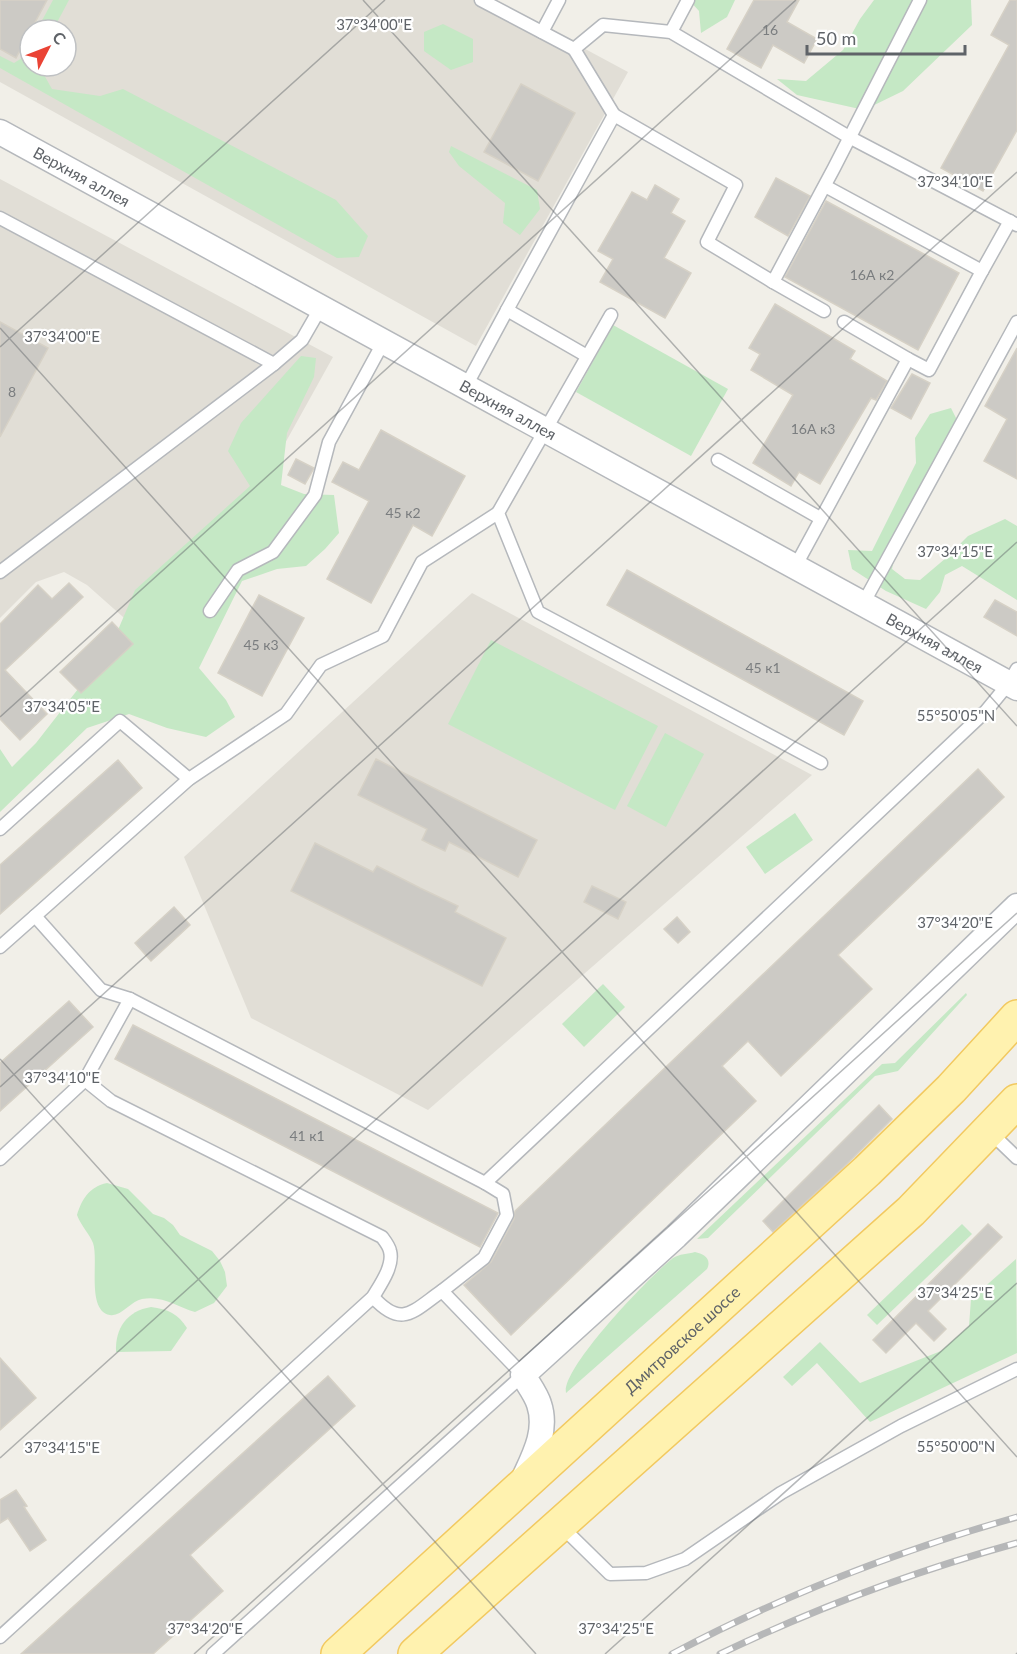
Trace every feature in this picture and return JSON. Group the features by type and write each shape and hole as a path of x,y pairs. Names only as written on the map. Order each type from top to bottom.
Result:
{"main road":[{"name":"Дмитровское шоссе","path":"338,1654 867,1171 951,1089 1017,1017"},
{"path":"415,1654 911,1211 1017,1101"}],"street":[{"name":"Верхняя аллея","path":"0,132 863,604 1014,680"},
{"path":"519,1488 539,1444 542,1418 538,1402 523,1375 676,1236 1017,906"}],"lane":[{"path":"482,0 574,48 615,115 736,185 707,242 824,311"},
{"path":"542,32 559,0"},
{"path":"671,32 688,0"},
{"path":"773,282 920,0"},
{"path":"574,48 603,25 671,32 849,136 1013,223 982,271 929,370 844,322"},
{"path":"466,386 615,115"},
{"path":"825,186 982,271"},
{"path":"0,218 274,364"},
{"path":"0,572 274,364 302,340 321,307"},
{"path":"507,310 587,356"},
{"path":"0,947 189,779 286,714 321,665 383,636 423,562 498,513 611,315"},
{"path":"863,604 1017,322"},
{"path":"210,611 238,570 273,552 315,495 329,442 384,341"},
{"path":"795,567 908,359"},
{"path":"718,460 820,518"},
{"path":"498,513 538,612 821,763"},
{"path":"485,1183 987,711 1014,680"},
{"path":"0,829 120,721 189,779"},
{"path":"35,916 101,990 130,999 503,1194 507,1215 484,1258 442,1291 411,1312 400,1316 384,1310 373,1297"},
{"path":"0,1159 85,1080 130,999"},
{"path":"0,1637 373,1297 390,1262 390,1250 382,1238 111,1101 85,1080"},
{"path":"990,1131 1017,1158"},
{"path":"213,1654 523,1375 442,1291"},
{"path":"559,1524 610,1575 646,1574 685,1559 781,1493 901,1426 1017,1369"}],"shaded area":[{"path":"0,0 494,0 628,72 476,346 0,82"},
{"path":"0,179 333,357 181,630 140,632 87,585 64,572 36,582 0,618"},
{"path":"472,593 812,775 428,1110 251,1018 184,857"}],"green space":[{"path":"53,0 69,0 59,18 43,18"},
{"path":"689,0 735,0 727,17 701,33 699,11"},
{"path":"874,0 971,0 972,25 903,91 864,110 797,95 777,79 806,81 843,50 860,19"},
{"path":"443,24 473,39 473,62 451,70 424,51 424,32"},
{"path":"0,56 14,63 18,60 18,78 46,78 52,89 100,96 123,89 336,200 368,236 359,257 337,258 0,68"},
{"path":"451,146 537,190 540,209 520,235 503,223 505,203 459,166 449,152"},
{"path":"613,325 728,389 691,456 576,392"},
{"path":"301,356 316,358 314,377 287,433 281,485 304,494 334,495 339,533 306,566 277,569 242,581 199,668 226,700 235,717 206,737 167,728 129,714 87,728 0,812 0,749 12,767 36,743 78,689 118,630 135,590 250,486 228,451 241,423"},
{"path":"951,408 961,428 942,463 903,517 892,569 905,579 920,580 968,536 1005,519 1017,526 1017,600 962,566 945,575 940,592 926,609 886,591 852,569 848,550 872,551 916,463 915,438 930,414"},
{"path":"491,640 658,726 615,810 448,724"},
{"path":"665,733 704,754 666,827 627,806"},
{"path":"795,813 813,840 765,874 746,847"},
{"path":"603,984 625,1007 584,1047 562,1024"},
{"path":"966,993 967,995 898,1071 875,1076 708,1238 697,1239 882,1064 895,1063"},
{"path":"107,1183 128,1189 153,1214 173,1225 180,1235 212,1251 225,1272 227,1286 214,1303 195,1312 163,1300 150,1298 138,1300 114,1315 103,1311 96,1295 93,1243 77,1215 87,1194 95,1187"},
{"path":"962,1224 972,1234 877,1325 867,1315"},
{"path":"695,1252 706,1258 707,1269 566,1393 568,1381 578,1364 609,1322 673,1258"},
{"path":"1016,1259 1017,1353 870,1422 817,1363 792,1386 783,1377 820,1342 860,1383 941,1351 969,1326 971,1299"},
{"path":"151,1307 172,1313 187,1328 171,1351 116,1352 118,1335 124,1322 135,1312"}],"building":[{"path":"0,0 47,0 37,18 18,18 18,54 16,58 0,49"},
{"path":"754,0 799,0 787,22 817,39 804,63 773,45 761,68 727,49"},
{"path":"1010,0 1017,0 1017,130 983,191 941,168 1009,45 991,35"},
{"path":"521,84 575,113 538,181 484,152"},
{"path":"776,178 810,196 788,236 755,217"},
{"path":"655,185 679,199 671,213 685,221 664,258 691,273 665,318 600,282 613,259 598,251 632,192 647,200"},
{"path":"826,201 959,273 918,350 785,277"},
{"path":"775,304 855,351 850,359 887,381 876,400 871,398 820,484 799,472 791,486 753,463 793,395 751,370 760,354 749,348"},
{"path":"0,322 48,348 0,437"},
{"path":"1017,348 1017,479 984,461 1007,419 985,406"},
{"path":"912,374 930,383 911,419 891,408"},
{"path":"381,430 465,476 432,536 413,525 371,603 327,579 369,501 332,482 343,462 359,470"},
{"path":"296,459 314,468 305,484 288,475"},
{"path":"627,570 863,701 844,735 607,605"},
{"path":"69,583 83,597 5,670 47,714 20,740 0,719 0,624 38,585 52,599"},
{"path":"259,595 304,618 262,696 218,673"},
{"path":"995,600 1017,612 1017,636 984,617"},
{"path":"112,622 133,644 81,693 60,672"},
{"path":"376,759 537,840 518,877 449,842 445,851 422,840 427,829 358,795"},
{"path":"118,760 142,788 0,914 0,865"},
{"path":"978,769 1004,797 838,955 872,989 781,1076 748,1041 722,1066 756,1101 511,1335 464,1285 491,1262 514,1219 515,1211"},
{"path":"315,843 373,872 377,866 458,906 455,912 506,938 482,986 291,891"},
{"path":"592,886 626,902 618,919 584,902"},
{"path":"174,907 190,925 151,961 135,943"},
{"path":"677,917 690,932 678,943 664,929"},
{"path":"69,1001 93,1027 0,1111 0,1063"},
{"path":"133,1025 498,1213 480,1247 115,1059"},
{"path":"879,1105 892,1119 773,1232 763,1221"},
{"path":"988,1224 1002,1237 928,1311 946,1329 934,1341 916,1323 886,1353 873,1340"},
{"path":"0,1358 36,1398 0,1430"},
{"path":"328,1376 355,1406 190,1555 223,1591 153,1654 21,1654"},
{"path":"16,1490 27,1506 24,1507 46,1540 30,1551 8,1518 0,1523 0,1500"}],"railway":[{"path":"672,1654 755,1613 841,1576 972,1530 1017,1517"},
{"path":"720,1654 793,1621 866,1592 1017,1543"}]}
